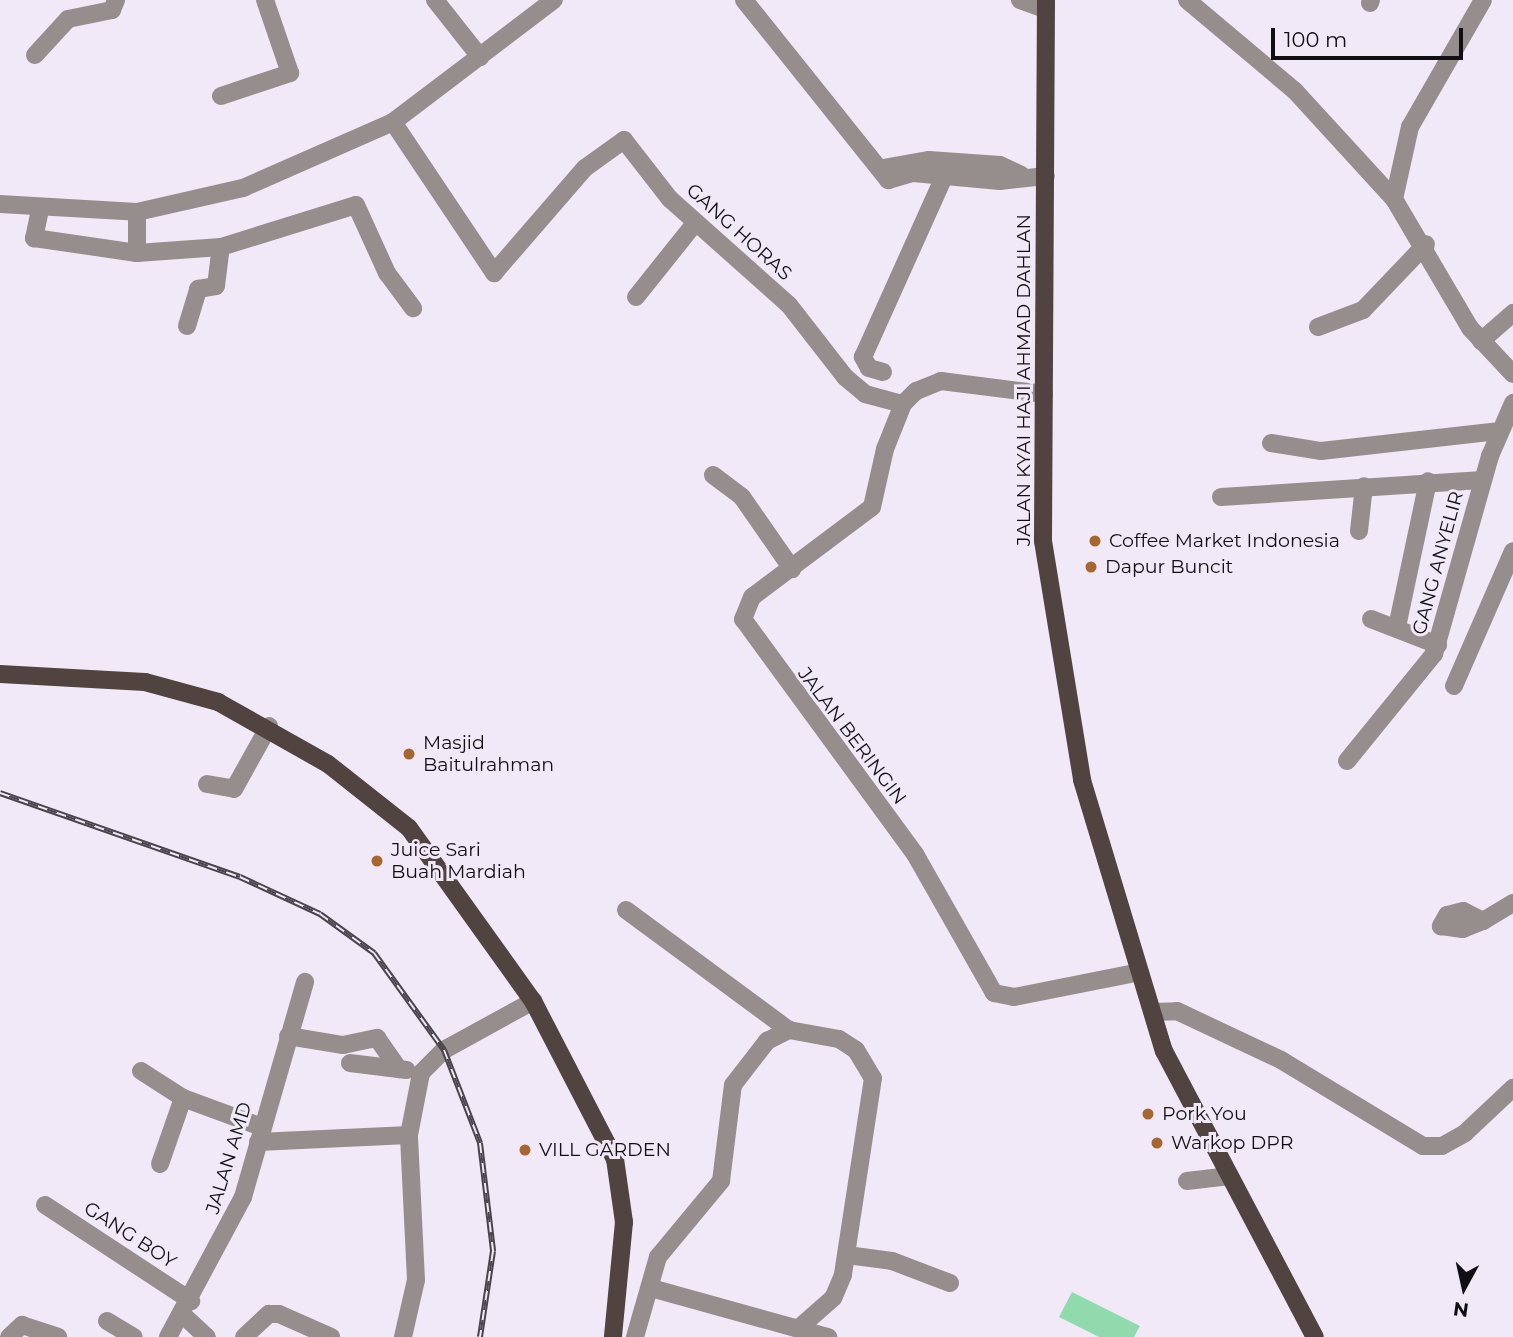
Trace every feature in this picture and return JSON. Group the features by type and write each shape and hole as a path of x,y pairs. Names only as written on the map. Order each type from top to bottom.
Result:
{"main road":[{"name":"JALAN KYAI HAJI AHMAD DAHLAN","path":"1046,4 1042,508 1050,598 1089,812 1176,1079 1315,1337"},
{"path":"0,674 145,682 207,698 269,726 410,828 533,1001 603,1128 622,1180 623,1246 613,1337"}],"street":[{"path":"35,55 68,19 112,10 116,0"},
{"path":"221,96 290,73 265,0"},
{"path":"435,0 480,57"},
{"path":"0,204 40,210 138,212 243,188 393,122 554,0"},
{"path":"744,0 883,168 888,180 947,169 1000,181 1021,175 1046,176"},
{"path":"1020,0 1046,4"},
{"path":"1187,0 1295,91 1394,199 1426,244 1481,341 1513,374"},
{"path":"1394,199 1410,127 1482,0"},
{"name":"GANG HORAS","path":"393,122 494,273 585,168 622,138 695,223 789,305 852,384 903,404"},
{"path":"883,372 869,368 863,356 947,169"},
{"path":"40,210 34,238 137,253 221,247 356,205 387,272 413,308"},
{"path":"137,253 138,212"},
{"path":"636,296 695,223"},
{"path":"1318,327 1363,310 1426,244"},
{"path":"187,326 198,289 216,286 221,247"},
{"path":"1481,341 1513,313"},
{"path":"903,404 941,381 1044,394"},
{"name":"GANG ANYELIR","path":"1347,761 1438,645 1482,480 1498,431 1513,403"},
{"name":"JALAN BERINGIN","path":"903,404 872,506 745,606 747,628 915,854 994,993 1014,997 1140,972"},
{"path":"1271,443 1321,451 1498,431"},
{"path":"713,475 742,497 792,569"},
{"path":"1221,497 1428,481 1482,480"},
{"path":"1397,628 1428,481"},
{"path":"1360,531 1364,486"},
{"path":"1454,686 1513,551"},
{"path":"1371,619 1438,645"},
{"path":"207,784 234,789 269,726"},
{"path":"1483,921 1513,903"},
{"path":"626,910 789,1030 839,1039 856,1050 873,1078 847,1255 833,1298 799,1328"},
{"name":"JALAN AMD","path":"168,1337 186,1308 243,1197 305,982"},
{"path":"403,1337 416,1280 409,1135 421,1073 444,1050 533,1001"},
{"path":"1153,1012 1177,1011 1281,1060 1402,1136 1433,1148 1465,1133 1513,1088"},
{"path":"635,1337 658,1257 721,1181 733,1085 766,1041 789,1030"},
{"path":"288,1035 343,1045 377,1038 399,1069"},
{"path":"350,1063 421,1073"},
{"path":"141,1071 183,1098 260,1135 409,1135"},
{"path":"160,1164 183,1098"},
{"path":"1186,1181 1230,1176"},
{"name":"GANG BOY","path":"45,1205 186,1308 207,1337"},
{"path":"847,1255 901,1264 950,1283"},
{"path":"651,1288 828,1337"},
{"path":"244,1337 269,1314 279,1314 331,1337"},
{"path":"107,1321 134,1337"},
{"path":"9,1337 22,1325 58,1337"}],"green space":[{"path":"1072,1292 1140,1326 1134,1337 1099,1337 1059,1317"}],"railway":[{"path":"0,793 240,877 320,914 374,953 444,1050 480,1143 493,1251 480,1337"}],"place":[{"name":"Coffee Market Indonesia","path":"1095,541"},
{"name":"Dapur Buncit","path":"1091,567"},
{"name":"Masjid Baitulrahman","path":"409,754"},
{"name":"Juice Sari Buah Mardiah","path":"377,861"},
{"name":"Pork You","path":"1148,1114"},
{"name":"Warkop DPR","path":"1157,1143"},
{"name":"VILL GARDEN","path":"525,1150"}]}
